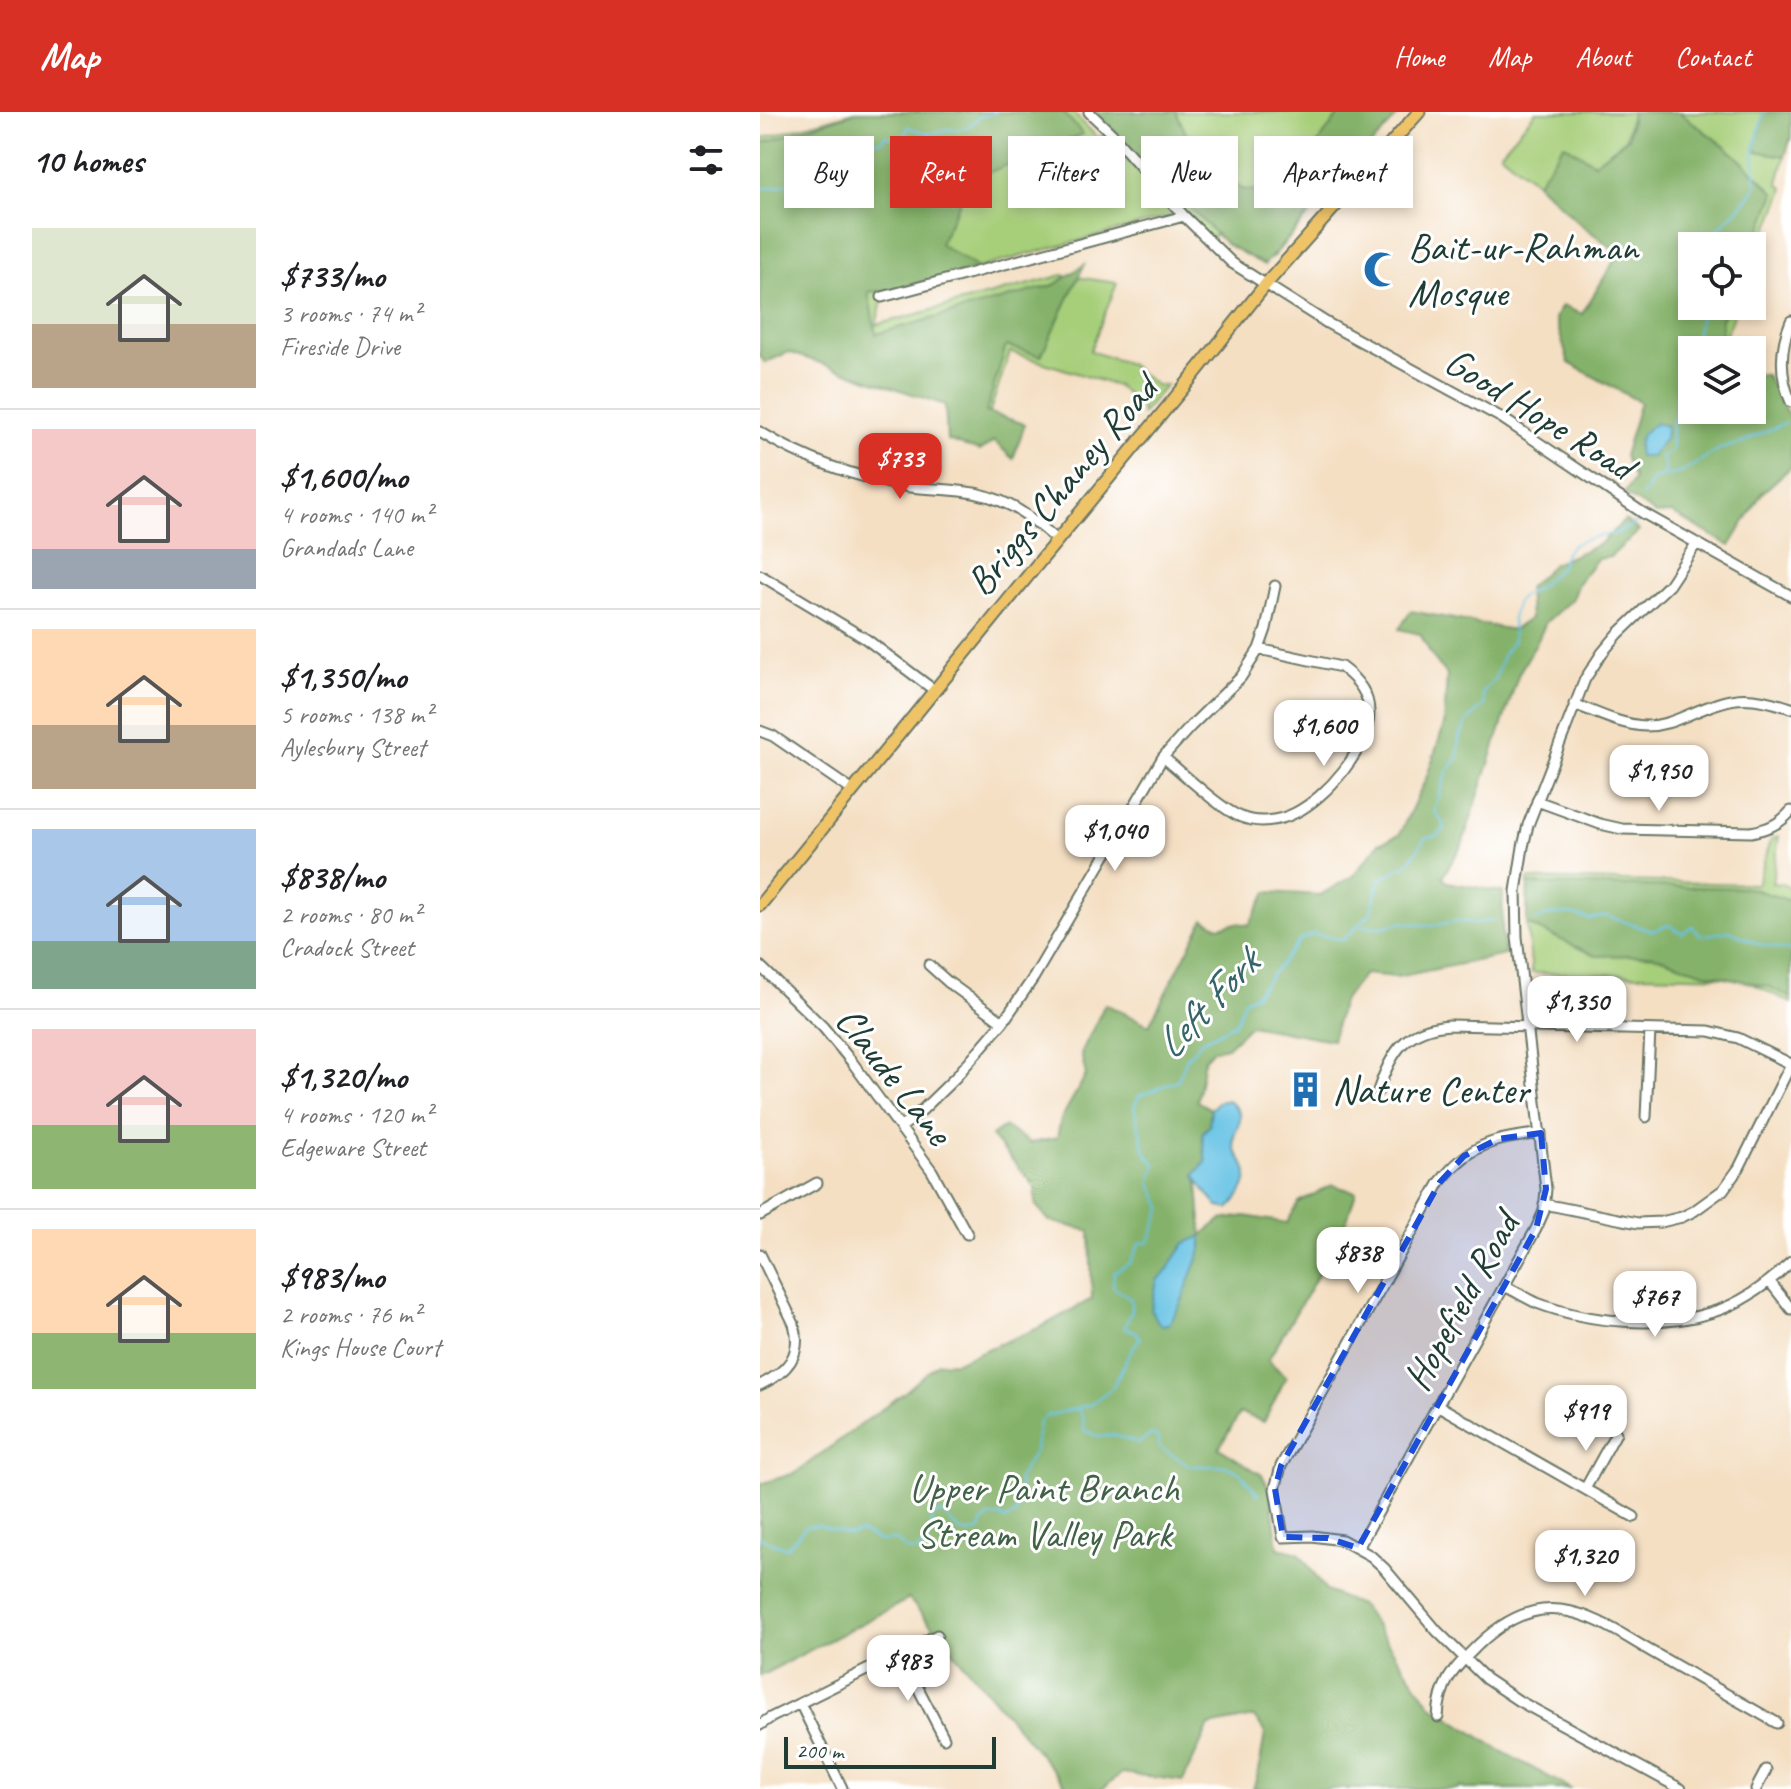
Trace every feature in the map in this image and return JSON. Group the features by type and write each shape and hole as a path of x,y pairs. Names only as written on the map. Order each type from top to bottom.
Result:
{"main road":[{"name":"Briggs Chaney Road","path":"760,905 1266,284 1419,112"}],"street":[{"name":"Good Hope Road","path":"1089,112 1184,216 1232,263 1327,323 1502,418 1643,513 1791,596"},
{"path":"882,297 1184,216"},
{"path":"1791,321 1782,353 1783,376 1791,402"},
{"path":"760,432 819,462 868,477 912,487 964,491 993,497 1020,510 1057,540"},
{"name":"Hopefield Road","path":"1358,1548 1544,1211 1546,1189 1541,1133 1517,937 1516,891 1523,847 1537,801 1585,679 1618,634 1669,585 1696,544"},
{"path":"760,575 866,639 934,690"},
{"path":"901,1127 955,1078 1003,1022 1034,977 1163,757 1241,677 1259,649 1275,586"},
{"path":"1163,757 1228,811 1257,821 1272,821 1295,813 1320,796 1338,778 1356,752 1368,724 1369,709 1362,688 1341,667 1259,649"},
{"path":"1574,704 1625,723 1647,726 1669,723 1738,697 1791,708"},
{"path":"760,731 773,736 853,791"},
{"path":"1537,801 1622,829 1751,832 1779,823 1791,811"},
{"path":"929,965 1003,1022"},
{"name":"Claude Lane","path":"760,966 823,1027 852,1062 932,1171 967,1234"},
{"path":"1378,1091 1387,1065 1406,1039 1425,1029 1450,1025 1709,1031 1738,1038 1791,1064 1739,1168 1723,1190 1694,1211 1661,1222 1638,1223 1544,1204"},
{"path":"1646,1117 1650,1030"},
{"path":"1541,1133 1498,1139 1482,1145 1464,1156 1440,1182 1281,1466 1275,1489 1283,1537 1312,1536 1342,1540 1371,1556 1437,1631 1486,1679 1519,1701 1681,1789"},
{"path":"760,1215 817,1183"},
{"path":"760,1254 797,1335 790,1363 782,1373 760,1385"},
{"path":"1504,1286 1555,1309 1613,1321 1651,1323 1716,1312 1770,1282 1791,1262"},
{"path":"1770,1282 1791,1309"},
{"path":"1437,1405 1634,1517"},
{"path":"1585,1489 1616,1433"},
{"path":"1438,1717 1439,1698 1444,1685 1490,1633 1508,1621 1534,1611 1557,1609 1593,1618 1777,1723"},
{"path":"760,1725 937,1635"},
{"path":"900,1653 944,1738"},
{"path":"800,1703 842,1788"},
{"path":"1756,1789 1766,1770"}],"highlighted area":[{"path":"1541,1133 1546,1189 1536,1229 1358,1548 1328,1538 1283,1537 1275,1489 1281,1466 1440,1182 1464,1156 1498,1139"}],"green space":[{"path":"854,112 1072,112 1096,136 1008,136 1008,208 1125,208 1125,157 1141,174 1141,208 1173,208 1179,214 884,293 876,325 1063,275 1117,283 1090,351 1129,364 1157,386 1166,385 1142,414 1140,405 1117,386 1010,352 989,414 760,340 760,139"},
{"path":"856,112 1063,112 1083,134 1008,136 1008,165 992,171 992,136 890,136 890,208 957,208 940,244 978,268 892,290 868,292 876,334 1054,285 1084,265 1041,356 1006,346 986,412 1025,424 1013,459 994,441 980,451 947,440 945,405 788,352 765,363 760,356 760,144"},
{"path":"1090,112 1399,112 1378,136 1254,136 1254,208 1315,208 1271,259 1254,257 1223,226 1210,240 1180,208 1238,208 1238,136 1141,136 1141,166 1125,149 1125,136 1112,136"},
{"path":"1094,112 1176,112 1187,136 1141,136 1141,159 1125,143 1125,136 1118,136"},
{"path":"1341,112 1401,112 1380,136 1323,136"},
{"path":"1536,112 1632,112 1625,140 1594,163 1564,144 1537,183 1500,153"},
{"path":"1632,112 1679,112 1733,153 1775,193 1760,232 1678,232 1678,320 1721,320 1722,336 1678,336 1678,424 1766,424 1766,375 1791,420 1791,467 1762,493 1730,546 1672,513 1656,514 1624,494 1634,479 1624,456 1640,402 1569,363 1555,318 1562,306 1582,314 1619,253 1579,223 1537,183 1564,144 1594,163 1628,138"},
{"path":"1679,112 1764,112 1754,150 1785,156 1778,183 1784,189 1766,234 1757,232 1773,191 1733,153"},
{"path":"1764,112 1791,112 1791,137 1785,156 1754,151"},
{"path":"1238,186 1254,191 1254,208 1315,208 1264,265 1226,244 1190,208 1238,208"},
{"path":"1721,320 1732,320 1726,336 1714,336"},
{"name":"Upper Paint Branch Stream Valley Park","path":"1625,520 1639,531 1610,557 1597,559 1578,583 1572,599 1546,622 1519,673 1462,845 1443,876 1447,882 1503,892 1505,955 1397,977 1364,974 1342,1002 1332,1040 1250,1025 1227,1047 1213,1050 1204,1060 1197,1101 1211,1109 1209,1126 1202,1133 1206,1162 1195,1174 1202,1235 1221,1220 1245,1216 1287,1223 1299,1202 1332,1185 1356,1192 1342,1234 1268,1360 1286,1377 1264,1422 1240,1413 1219,1448 1262,1475 1270,1489 1278,1548 1299,1553 1326,1591 1362,1606 1431,1705 1501,1751 1571,1789 1253,1789 1265,1733 1254,1717 1209,1726 1183,1781 1122,1773 1102,1789 1057,1789 1065,1784 909,1599 760,1676 760,1484 795,1473 905,1392 938,1363 956,1362 1041,1327 1092,1299 1090,1231 1049,1221 1036,1205 1035,1186 991,1136 1005,1127 1030,1143 1057,1138 1061,1119 1086,1075 1081,1053 1105,1004 1149,1025 1204,919 1219,927 1237,923 1249,925 1267,892 1320,895 1354,875 1379,843 1399,835 1426,779 1444,725 1447,675 1420,634 1399,629 1411,611 1513,630 1530,618 1528,588 1553,564 1600,544"},
{"path":"1779,836 1772,883 1791,889 1791,1003 1739,977 1532,973 1527,927 1528,879 1757,884 1771,840"},
{"path":"1528,884 1749,888 1791,901 1791,998 1770,987 1702,972 1652,955 1596,956 1527,924"}],"water":[{"path":"1656,423 1667,426 1665,439 1651,457 1639,457 1641,437"},
{"path":"1228,1100 1239,1113 1234,1146 1247,1175 1241,1193 1229,1209 1218,1207 1195,1174 1206,1162 1202,1133 1209,1126 1211,1109 1218,1102"},
{"path":"1202,1236 1202,1248 1180,1305 1169,1324 1160,1325 1151,1310 1157,1280 1185,1243"}],"waterway":[{"path":"760,189 795,183 834,146 858,153 865,142 882,141 884,136 903,139 908,127 930,134 958,130 979,117 996,112"},
{"path":"1715,232 1756,187 1754,151 1764,112"},
{"path":"1696,336 1700,320"},
{"path":"1663,475 1666,470 1661,457 1672,450 1672,423 1678,408"},
{"name":"Left Fork","path":"1642,497 1653,479 1683,472 1719,449 1785,423"},
{"name":"Left Fork","path":"760,1538 787,1548 805,1527 818,1525 849,1535 860,1532 880,1541 896,1540 907,1550 918,1551 929,1540 934,1514 944,1514 959,1530 968,1533 980,1530 989,1517 1001,1516 1004,1520 1015,1515 1017,1508 1024,1503 1020,1499 1019,1478 1035,1450 1039,1422 1046,1416 1089,1405 1112,1388 1140,1338 1135,1331 1124,1328 1131,1312 1131,1299 1113,1287 1114,1273 1131,1262 1140,1243 1149,1242 1162,1207 1150,1182 1156,1165 1145,1152 1134,1107 1139,1096 1178,1080 1187,1058 1200,1042 1236,1023 1244,1000 1256,994 1300,940 1313,934 1343,940 1371,913 1379,880 1409,863 1425,838 1436,836 1444,830 1434,811 1447,772 1458,758 1459,738 1467,722 1484,705 1483,692 1495,679 1504,653 1513,641 1512,618 1517,602 1561,567 1563,558 1572,546 1587,539 1619,532 1641,519"},
{"path":"1536,920 1547,915 1571,914 1588,919 1606,916 1653,931 1668,925 1683,933 1692,926 1701,936 1729,931 1759,944 1791,951"},
{"path":"1361,926 1384,927 1403,922 1431,926 1456,921 1474,923 1494,920"},
{"path":"1078,1408 1084,1430 1100,1437 1113,1435 1139,1443 1151,1434 1157,1436 1159,1447 1191,1466 1225,1466 1239,1472 1259,1495"}],"place":[{"name":"Bait-ur-Rahman Mosque","path":"1382,269"},
{"name":"Nature Center","path":"1306,1089"}]}
